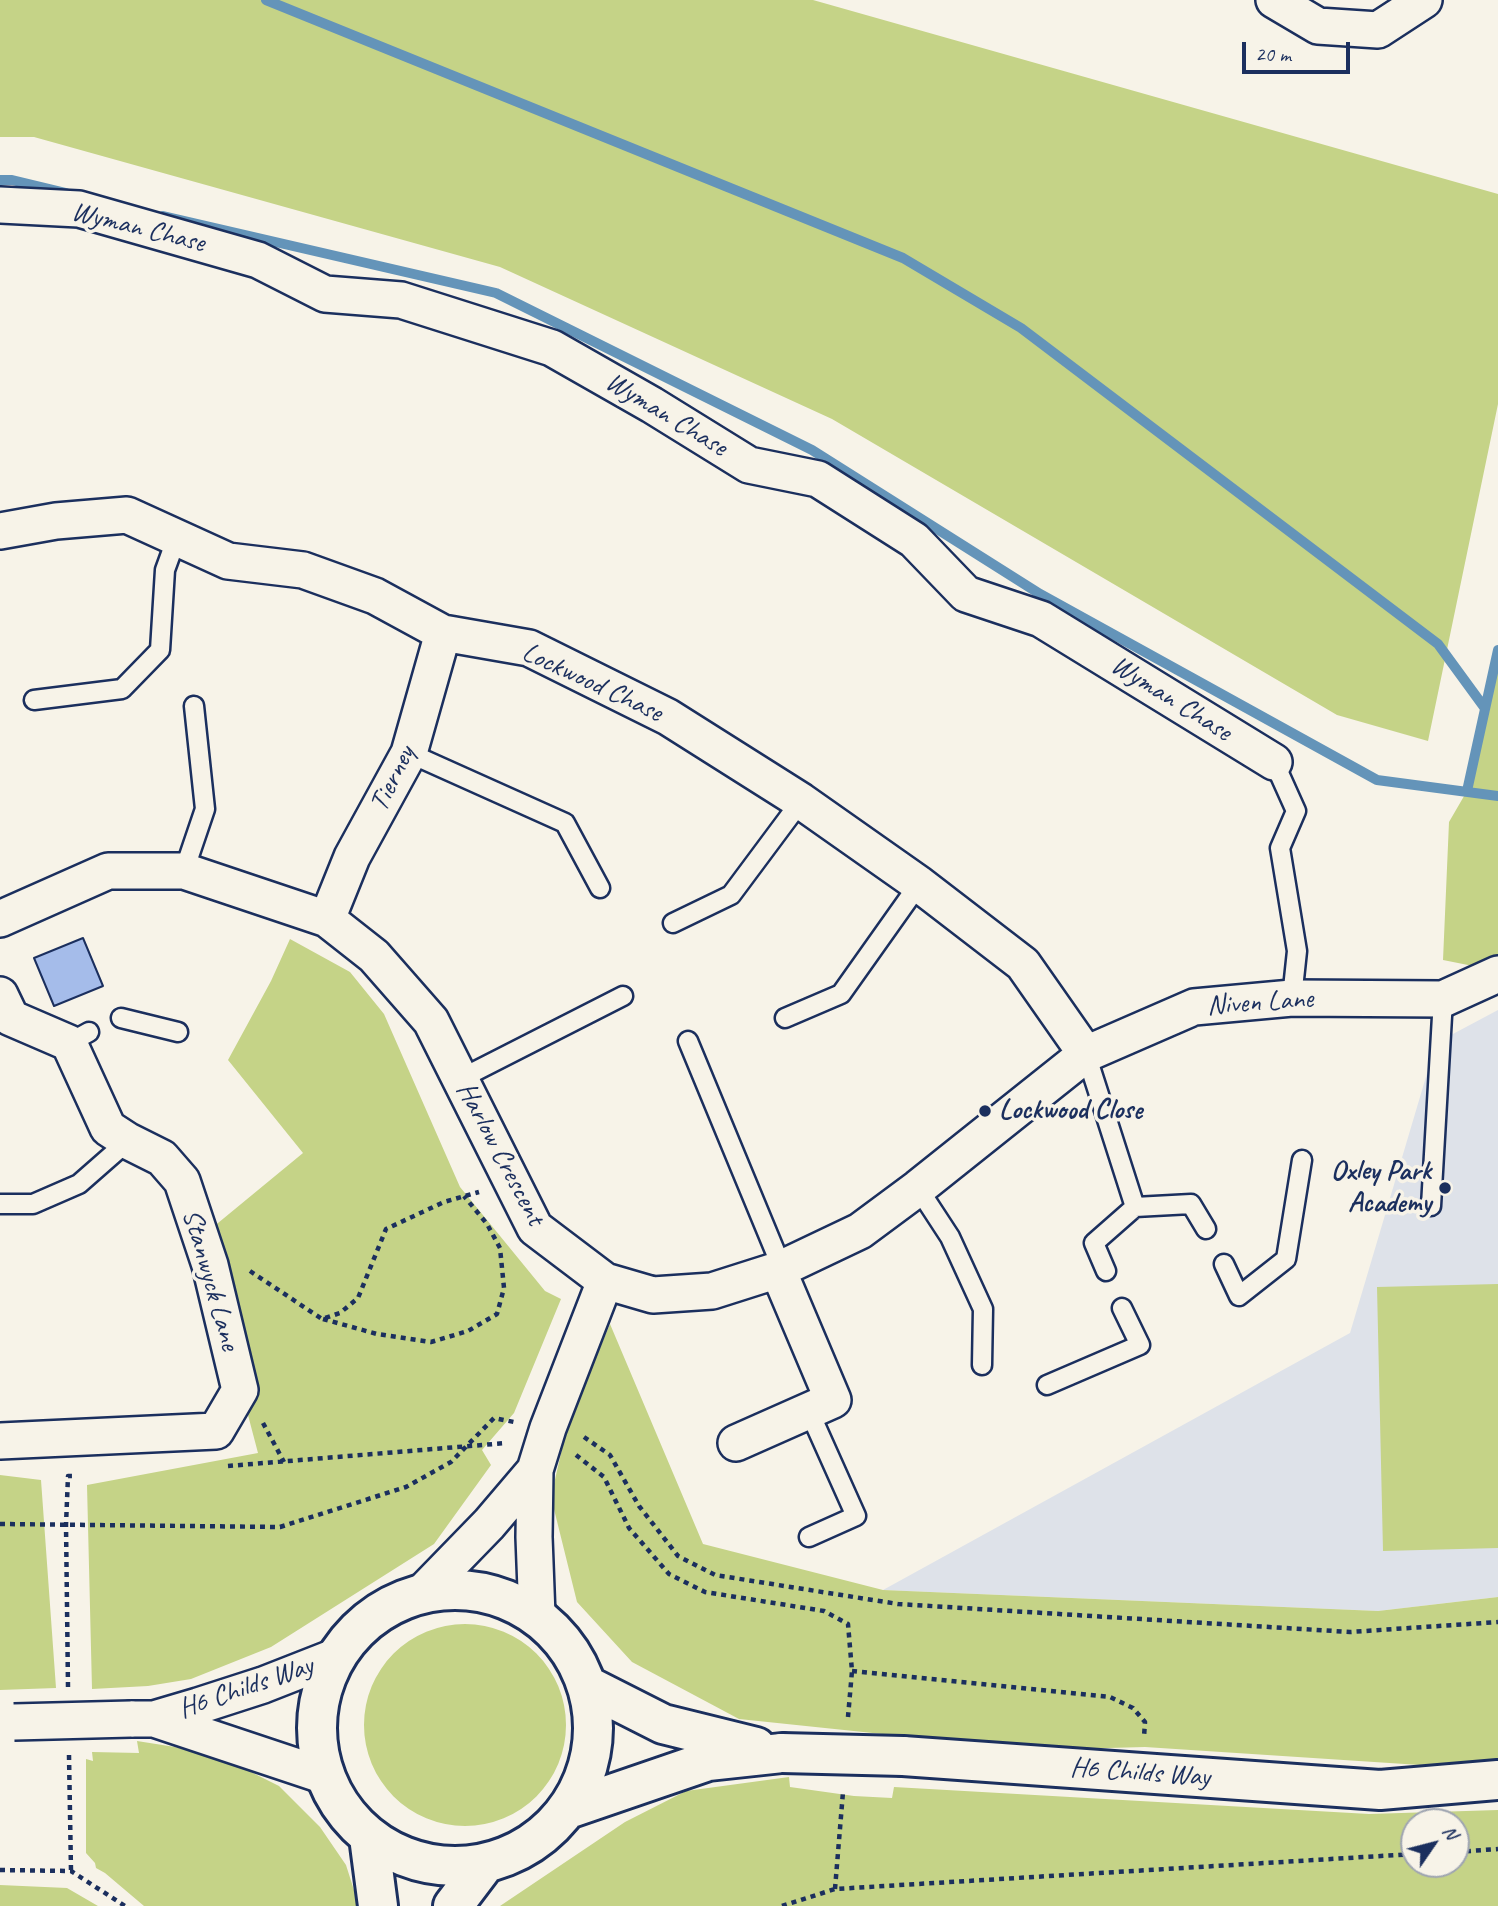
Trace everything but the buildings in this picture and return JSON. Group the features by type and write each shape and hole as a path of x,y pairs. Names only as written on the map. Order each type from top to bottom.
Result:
{"street":[{"path":"1274,0 1318,26 1378,30 1424,0"},
{"name":"Wyman Chase","path":"0,205 79,209 258,260 325,295 401,300 552,348 652,405 748,465 818,479 914,540 966,594 1041,619 1274,762"},
{"name":"Lockwood Chase","path":"0,531 56,520 128,515 228,561 303,570 376,596 443,633 529,648 668,717 801,801 919,884 1023,964 1086,1054"},
{"name":"Tierney","path":"327,919 352,857 409,753 443,633"},
{"name":"Harlow Crescent","path":"0,919 108,871 184,872 327,919 374,956 431,1021 534,1228 605,1281 653,1296 712,1292 780,1269 860,1231 1086,1054"},
{"path":"1443,999 1498,974"},
{"name":"Stanwyck Lane","path":"0,995 11,1018 79,1038 108,1128 162,1158 181,1181 210,1265 240,1390 216,1431 0,1441"},
{"name":"Niven Lane","path":"1086,1054 1194,1007 1292,998 1443,999"},
{"path":"736,1443 833,1400 780,1269"},
{"path":"537,1616 535,1470 548,1428 605,1281"},
{"path":"422,1593 489,1524 535,1470"},
{"path":"462,1589 502,1597 537,1616 568,1647 588,1686 594,1729 588,1771 568,1810 545,1835 516,1854 484,1864 443,1867 404,1857 369,1837 343,1810 325,1776 317,1736 320,1695 337,1656 359,1628 388,1606 422,1593 462,1589"},
{"name":"H6 Childs Way","path":"7,1722 143,1719 263,1685 337,1656"},
{"name":"H6 Childs Way","path":"588,1686 663,1724 782,1753"},
{"name":"H6 Childs Way","path":"143,1719 325,1776"},
{"name":"H6 Childs Way","path":"568,1810 708,1761 782,1753 903,1756 1380,1790 1498,1780"},
{"path":"369,1837 378,1906"},
{"path":"453,1906 484,1864"}],"lane":[{"path":"34,700 122,689 160,650 165,570 177,537"},
{"path":"184,872 205,809 194,706"},
{"path":"409,753 565,823 600,888"},
{"path":"1274,762 1296,811 1280,848 1297,951 1292,998"},
{"path":"673,923 731,895 801,801"},
{"path":"785,1018 841,994 919,884"},
{"path":"460,1079 623,996"},
{"path":"1431,1206 1443,999"},
{"path":"121,1018 178,1032"},
{"path":"688,1041 780,1269"},
{"path":"1086,1054 1135,1207"},
{"path":"0,1204 33,1204 79,1184 128,1141"},
{"path":"1224,1264 1239,1296 1286,1259 1302,1160"},
{"path":"918,1188 950,1237 982,1309 982,1365"},
{"path":"1105,1270 1094,1243 1135,1207 1191,1204 1206,1229"},
{"path":"1047,1385 1140,1345 1122,1308"},
{"path":"809,1411 856,1516 809,1536"}],"path":[{"path":"323,1318 340,1313 358,1298 386,1228 444,1202 512,1182"},
{"path":"210,1265 236,1262 323,1318 377,1334 431,1342 468,1331 497,1314 505,1289 500,1248 486,1224 464,1196"},
{"path":"0,1524 280,1527 406,1487 451,1462 494,1418 582,1436 610,1455 639,1506 678,1556 715,1575 898,1604 1350,1632 1498,1622"},
{"path":"852,1671 1110,1697 1133,1708 1144,1722 1145,1747"},
{"path":"1470,1851 1498,1849"},
{"path":"782,1906 835,1889 1400,1855"},
{"path":"0,1870 71,1871 125,1906"}],"shaded area":[{"name":"Oxley Park Academy","path":"1498,1010 1498,1597 1378,1611 883,1590 1350,1333 1436,1043"}],"green space":[{"path":"0,0 813,0 1498,194 1498,404 1428,741 1337,715 832,419 500,267 34,137 0,137"},
{"path":"1498,650 1498,971 1443,960 1449,822 1467,791"},
{"path":"290,939 350,972 384,1014 460,1187 545,1291 561,1299 514,1413 482,1450 491,1465 434,1544 271,1647 191,1679 148,1686 92,1689 87,1485 258,1453 201,1237 303,1153 228,1060 271,981"},
{"path":"1498,1284 1498,1548 1383,1551 1377,1287"},
{"path":"610,1324 703,1544 883,1590 1378,1611 1498,1597 1498,1759 1420,1765 1145,1747 1035,1750 739,1719 632,1662 577,1602 551,1497 567,1427"},
{"path":"0,1475 41,1480 56,1688 0,1690"},
{"path":"465,1624 504,1632 521,1641 536,1654 549,1669 558,1686 566,1725 558,1764 549,1781 536,1796 521,1809 504,1818 465,1826 426,1818 409,1809 394,1796 381,1781 372,1764 364,1725 372,1686 381,1669 394,1654 409,1641 426,1632"},
{"path":"137,1741 175,1747 235,1764 279,1786 320,1827 346,1865 359,1906 144,1906 96,1868 86,1853 86,1759 93,1761 92,1752 139,1753"},
{"path":"789,1777 790,1787 854,1796 892,1798 894,1787 1369,1814 1400,1813 1400,1878 1470,1878 1470,1811 1498,1810 1498,1906 500,1906 625,1822 686,1791"},
{"path":"0,1885 67,1888 98,1906 0,1906"}],"waterway":[{"path":"266,0 903,258 1021,328 1438,644 1484,707"},
{"path":"0,180 12,180 66,193"},
{"path":"163,216 496,293 812,450 1040,594 1377,780 1498,796"},
{"path":"1467,791 1498,650"}],"place":[{"name":"Lockwood Close","path":"985,1111"},
{"name":"Oxley Park Academy","path":"1445,1188"}]}
